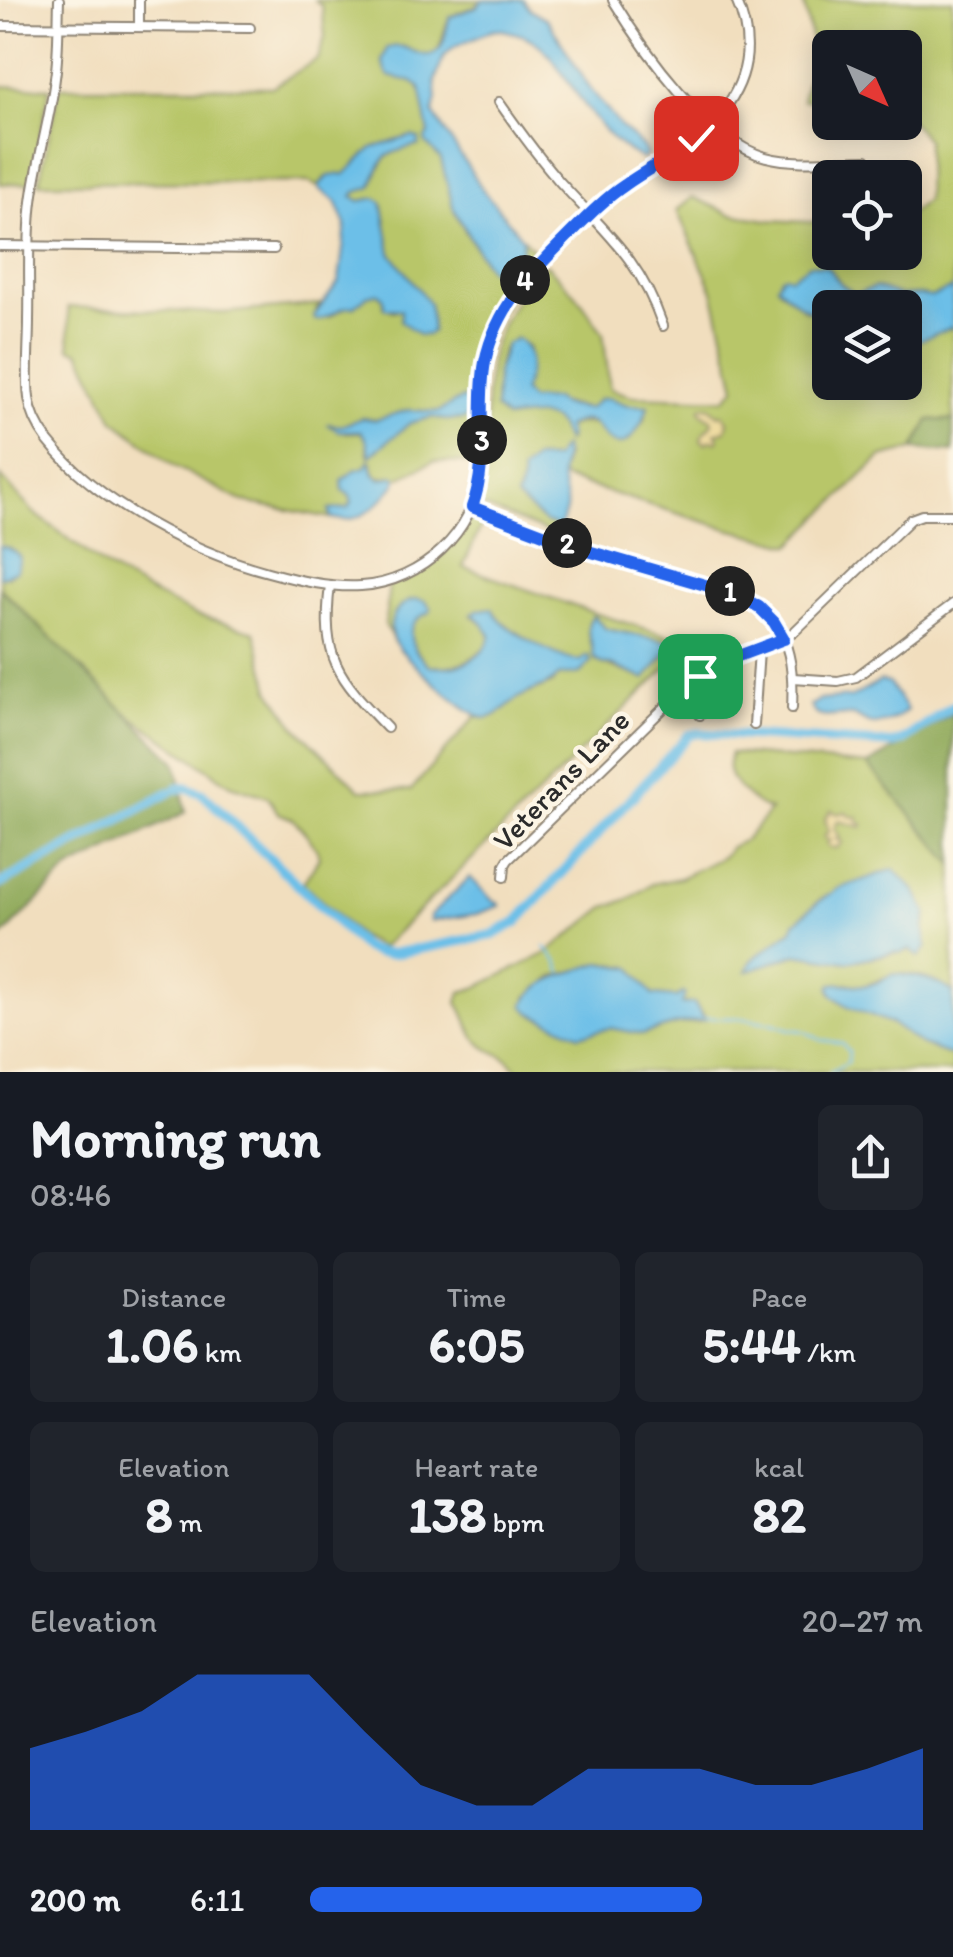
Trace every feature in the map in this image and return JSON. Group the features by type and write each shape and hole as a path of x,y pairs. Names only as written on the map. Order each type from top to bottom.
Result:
{"street":[{"path":"59,0 54,93 32,198 29,399 39,427 54,448 113,499 172,535 249,567 355,586 377,584 416,570 460,529 472,507 482,467 485,366 509,301 525,279 591,214 616,192 686,147 726,108 746,63 745,24 736,0"},
{"path":"139,0 139,27"},
{"path":"613,0 655,62 712,124 742,148 770,158 866,160"},
{"path":"0,26 250,28"},
{"path":"499,102 548,168 634,263 663,326"},
{"path":"0,246 274,249"},
{"path":"472,507 588,551 736,594 759,607 774,622 790,654 792,708"},
{"path":"784,639 906,522 922,515 953,516"},
{"path":"330,584 326,627 333,658 352,691 387,728"},
{"path":"793,678 851,679 953,604"},
{"name":"Veterans Lane","path":"504,878 508,860 698,674 784,639"},
{"path":"754,724 758,650"},
{"path":"698,674 702,683 700,715"}],"green space":[{"path":"315,0 483,0 454,15 435,53 429,56 404,47 411,81 421,90 429,134 425,140 441,159 454,210 488,268 501,274 518,265 523,239 541,258 519,282 492,329 481,378 478,464 434,461 397,479 377,476 369,461 366,467 342,480 343,490 352,503 348,508 330,510 331,518 244,502 174,466 114,420 80,352 70,348 68,307 223,313 321,304 316,310 329,317 375,293 383,297 383,306 401,310 416,331 432,329 429,303 391,253 383,205 376,198 360,201 352,196 372,187 386,158 417,146 419,139 408,137 372,148 345,174 325,178 318,187 309,182 39,183 59,87 272,87 318,59 325,37 322,6","holes":["466,400 467,415 459,420 432,417 410,423 371,456 363,432 344,432 329,424 341,426 362,418 376,420 408,410 438,412"]},
{"path":"803,0 953,0 953,288 931,297 922,296 922,290 849,290 831,270 922,270 927,140 922,134 922,30 812,30 812,42"},
{"path":"812,59 812,100 802,100"},
{"path":"0,86 50,88 31,183 0,184"},
{"path":"693,197 730,214 812,222 812,270 803,270 779,288 812,312 812,400 922,400 922,338 953,327 953,420 929,420 914,449 881,457 791,545 566,479 560,475 565,456 534,459 516,498 545,522 559,527 557,536 479,505 485,472 488,382 497,335 524,289 546,264 577,296 603,333 610,389 632,396 725,399 736,387 713,291 677,210","holes":["515,340 528,349 523,392 530,400 589,409 600,399 609,398 627,405 647,406 645,419 627,441 589,424 566,428 568,440 547,417 506,419 495,409 502,350"]},
{"path":"929,420 953,420 953,452 914,449"},
{"path":"0,476 33,512 106,567 196,615 255,632 270,690 296,727 360,790 411,790 476,716 493,716 519,697 551,684 558,676 580,673 591,662 588,656 580,661 546,650 494,615 474,617 486,627 490,641 471,659 456,665 430,666 413,644 412,625 431,609 391,628 394,642 385,624 389,585 418,573 439,557 474,513 485,517 463,567 692,643 381,948 359,936 303,883 319,858 293,819 278,813 268,797 231,785 125,712 0,588 0,577 10,575 10,549 0,546","holes":["593,616 606,629 672,642 675,649 645,679 595,660 588,632"]},
{"path":"0,588 176,762 186,812 68,870 0,939"},
{"path":"953,713 953,864 868,765"},
{"path":"731,753 868,765 953,864 953,992 924,978 899,974 866,985 846,983 831,992 848,1006 891,1023 920,1044 953,1056 953,1072 520,1072 475,1037 458,1003 461,992 547,953 605,907 629,899 652,884 680,878 722,857 745,840 771,810 752,800 734,782 729,770","holes":["901,877 915,891 927,913 927,947 847,962 796,954 748,970 757,956 792,930 822,898","605,963 629,967 653,995 676,997 682,1004 694,1003 705,1017 699,1022 643,1034 610,1028 579,1035 531,1013 527,997 555,976"]}],"sand":[{"path":"705,406 723,414 728,421 726,430 716,433 717,442 701,440 712,425 711,419 701,412"},
{"path":"831,810 837,814 847,812 863,824 862,827 838,821 834,829 840,837 836,839 842,842 837,848 828,847 830,840 824,838 829,832 825,819"}],"water":[{"path":"483,0 523,0 547,19 589,87 647,155 643,159 630,153 607,134 552,58 533,41 494,29 455,46 444,56 435,81 437,99 433,113 483,190 523,239 519,265 500,273 488,268 454,210 441,159 425,140 429,134 420,87 388,76 382,61 387,48 395,46 431,55 444,41 450,17 476,7"},
{"path":"412,136 419,139 419,145 387,157 372,187 352,196 360,201 376,198 382,202 391,253 429,303 432,331 419,335 401,321 401,310 384,308 383,297 378,293 354,307 315,320 339,281 346,225 336,201 319,185 329,176 345,174 372,148"},
{"path":"812,264 812,270 830,270 849,290 812,290 812,312 777,285 781,277 791,277"},
{"path":"953,288 953,327 922,339 922,296 931,297"},
{"path":"517,338 529,356 523,392 530,400 555,399 562,405 588,409 600,399 609,398 627,405 648,406 636,432 625,442 613,443 584,420 566,427 566,442 558,425 548,418 506,419 495,409 497,372 506,344"},
{"path":"463,398 468,408 465,419 432,417 410,423 370,456 361,431 339,431 327,424 341,426 362,418 376,420 408,410 438,412"},
{"path":"563,447 561,480 566,510 559,527 545,522 516,498 521,471 534,459 554,459"},
{"path":"370,460 374,475 381,479 394,476 395,485 360,516 331,518 329,510 348,508 352,503 343,490 342,480 366,467"},
{"path":"0,546 15,552 20,559 16,571 0,577"},
{"path":"416,599 425,601 431,609 414,623 411,637 417,652 430,666 459,665 482,651 491,635 472,614 492,608 506,624 531,641 570,659 580,661 588,656 591,662 580,673 558,676 486,718 436,684 393,639 391,625 395,613"},
{"path":"593,616 606,629 676,646 645,679 593,657 588,626"},
{"path":"881,681 889,683 907,710 886,722 871,724 851,715 822,716 810,706 819,700 852,697"},
{"path":"894,869 915,891 927,913 927,947 919,957 910,949 847,962 796,954 747,971 757,956 837,889"},
{"path":"470,877 500,906 477,914 430,921 430,916"},
{"path":"600,963 632,968 653,995 685,994 682,1004 694,1003 705,1020 643,1034 610,1028 579,1035 524,1006 546,983"},
{"path":"893,974 924,979 953,992 953,1056 920,1044 891,1023 848,1006 830,988 832,984 872,984"}],"waterway":[{"path":"177,789 186,787 203,794 364,948 391,954 493,935 517,922 689,735 893,744 953,706"},
{"path":"0,884 170,792"},
{"path":"545,947 562,973"},
{"path":"705,1018 771,1023 842,1043 849,1052 848,1062 830,1072"}],"route":[{"path":"696,138 604,201 525,279 509,301 485,366 482,467 472,507 588,551 736,594 759,607 784,639 706,668 700,676"}]}
